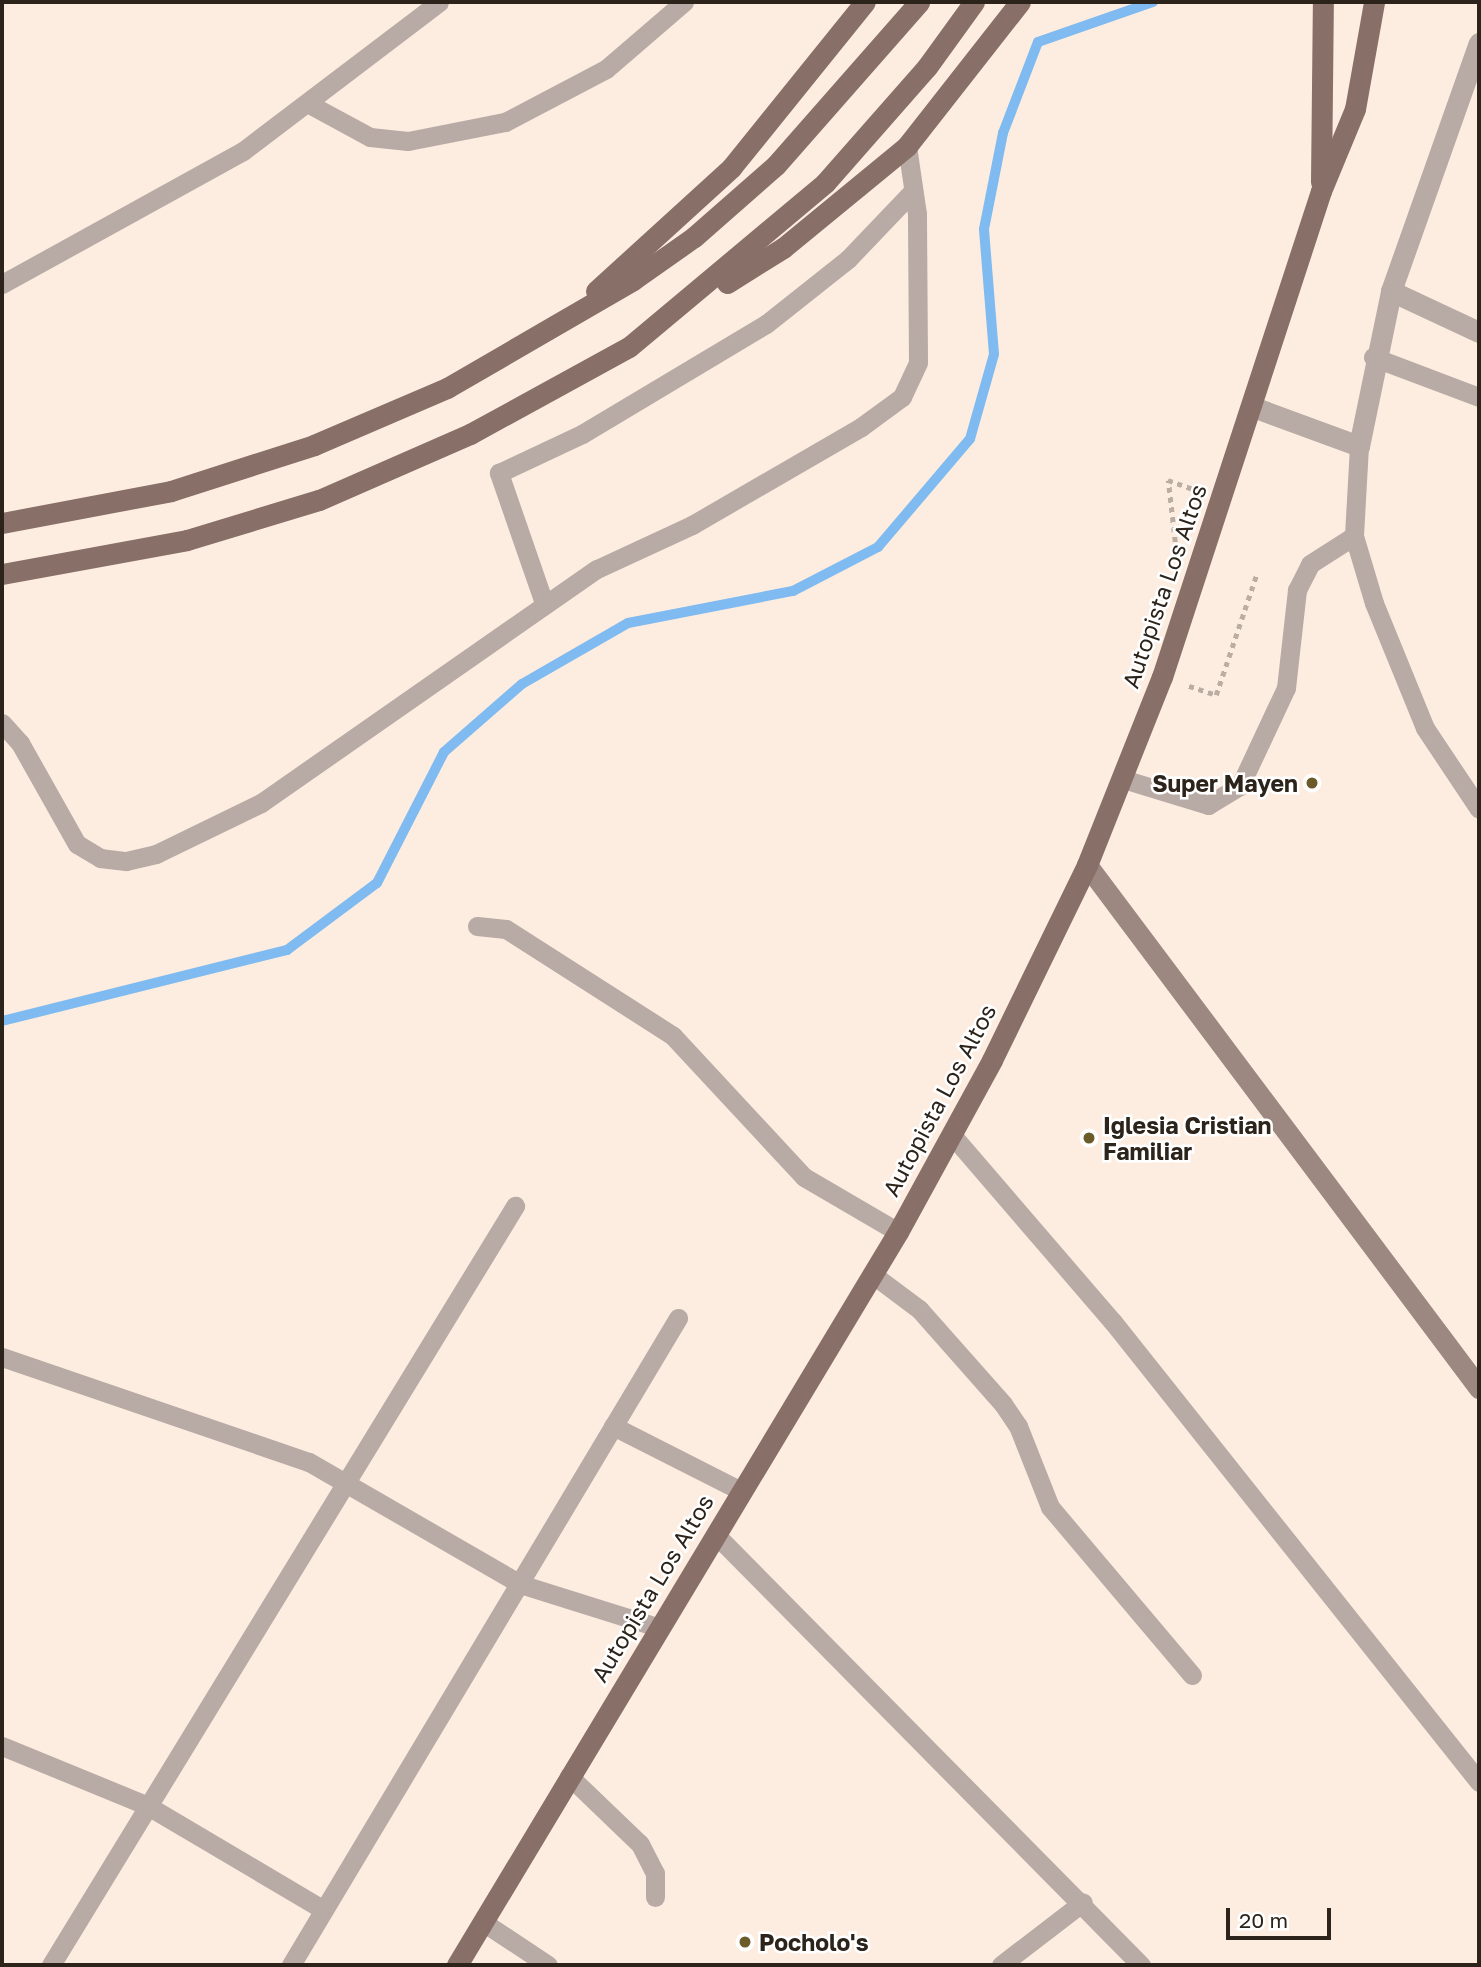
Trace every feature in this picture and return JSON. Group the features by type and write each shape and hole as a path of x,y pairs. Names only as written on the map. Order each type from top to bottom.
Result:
{"main road":[{"path":"564,319 731,168 865,2"},
{"path":"2,523 171,491 314,445 447,388 564,319 694,237 776,165 919,2"},
{"path":"629,347 825,183 927,67 974,2"},
{"path":"2,574 187,540 319,500 470,434 629,347 783,248 907,146 1020,2"},
{"name":"Autopista Los Altos","path":"1321,191 1323,2"},
{"name":"Autopista Los Altos","path":"457,1965 898,1232 952,1135 1087,865 1123,779 1253,407 1321,191 1355,109 1374,10"}],"street":[{"path":"1253,407 1359,446 1373,357 1391,291 1479,43"},
{"path":"1391,291 1479,332"},
{"path":"1087,865 1479,1388"}],"lane":[{"path":"2,284 243,151 309,104 439,2"},
{"path":"309,104 370,137 443,139 493,126 607,69 684,2"},
{"path":"2,723 20,743 77,844 100,858 126,861 156,854 261,803 544,603 597,569 692,525 902,397 918,362 913,191 907,146"},
{"path":"544,603 499,473 582,434 766,324 848,259 913,191"},
{"path":"1373,357 1479,397"},
{"path":"1359,446 1354,536 1405,688 1479,809"},
{"path":"1123,779 1208,805 1240,786 1286,688 1297,590 1310,564 1354,536"},
{"path":"477,926 506,929 673,1035 804,1177 898,1232"},
{"path":"952,1135 1156,1375 1479,1782"},
{"path":"51,1965 344,1481 515,1206"},
{"path":"873,1274 919,1309 1003,1404 1018,1426 1050,1507 1192,1675"},
{"path":"291,1965 678,1318"},
{"path":"2,1357 309,1462 520,1584 660,1628"},
{"path":"613,1426 741,1491"},
{"path":"716,1535 1083,1902 1141,1965"},
{"path":"2,1746 148,1806 324,1910"},
{"path":"569,1776 640,1844 655,1873 655,1897"},
{"path":"1001,1965 1083,1902"},
{"path":"483,1922 548,1965"}],"path":[{"path":"1168,480 1176,550"},
{"path":"1216,695 1257,573"}],"waterway":[{"path":"2,1021 287,950 377,883 444,752 522,684 628,623 793,591 878,547 970,439 994,354 984,229 1003,133 1038,42 1153,2"}],"place":[{"name":"Super Mayen","path":"1312,783"},
{"name":"Iglesia Cristian Familiar","path":"1089,1138"},
{"name":"Pocholo's","path":"745,1942"}]}
